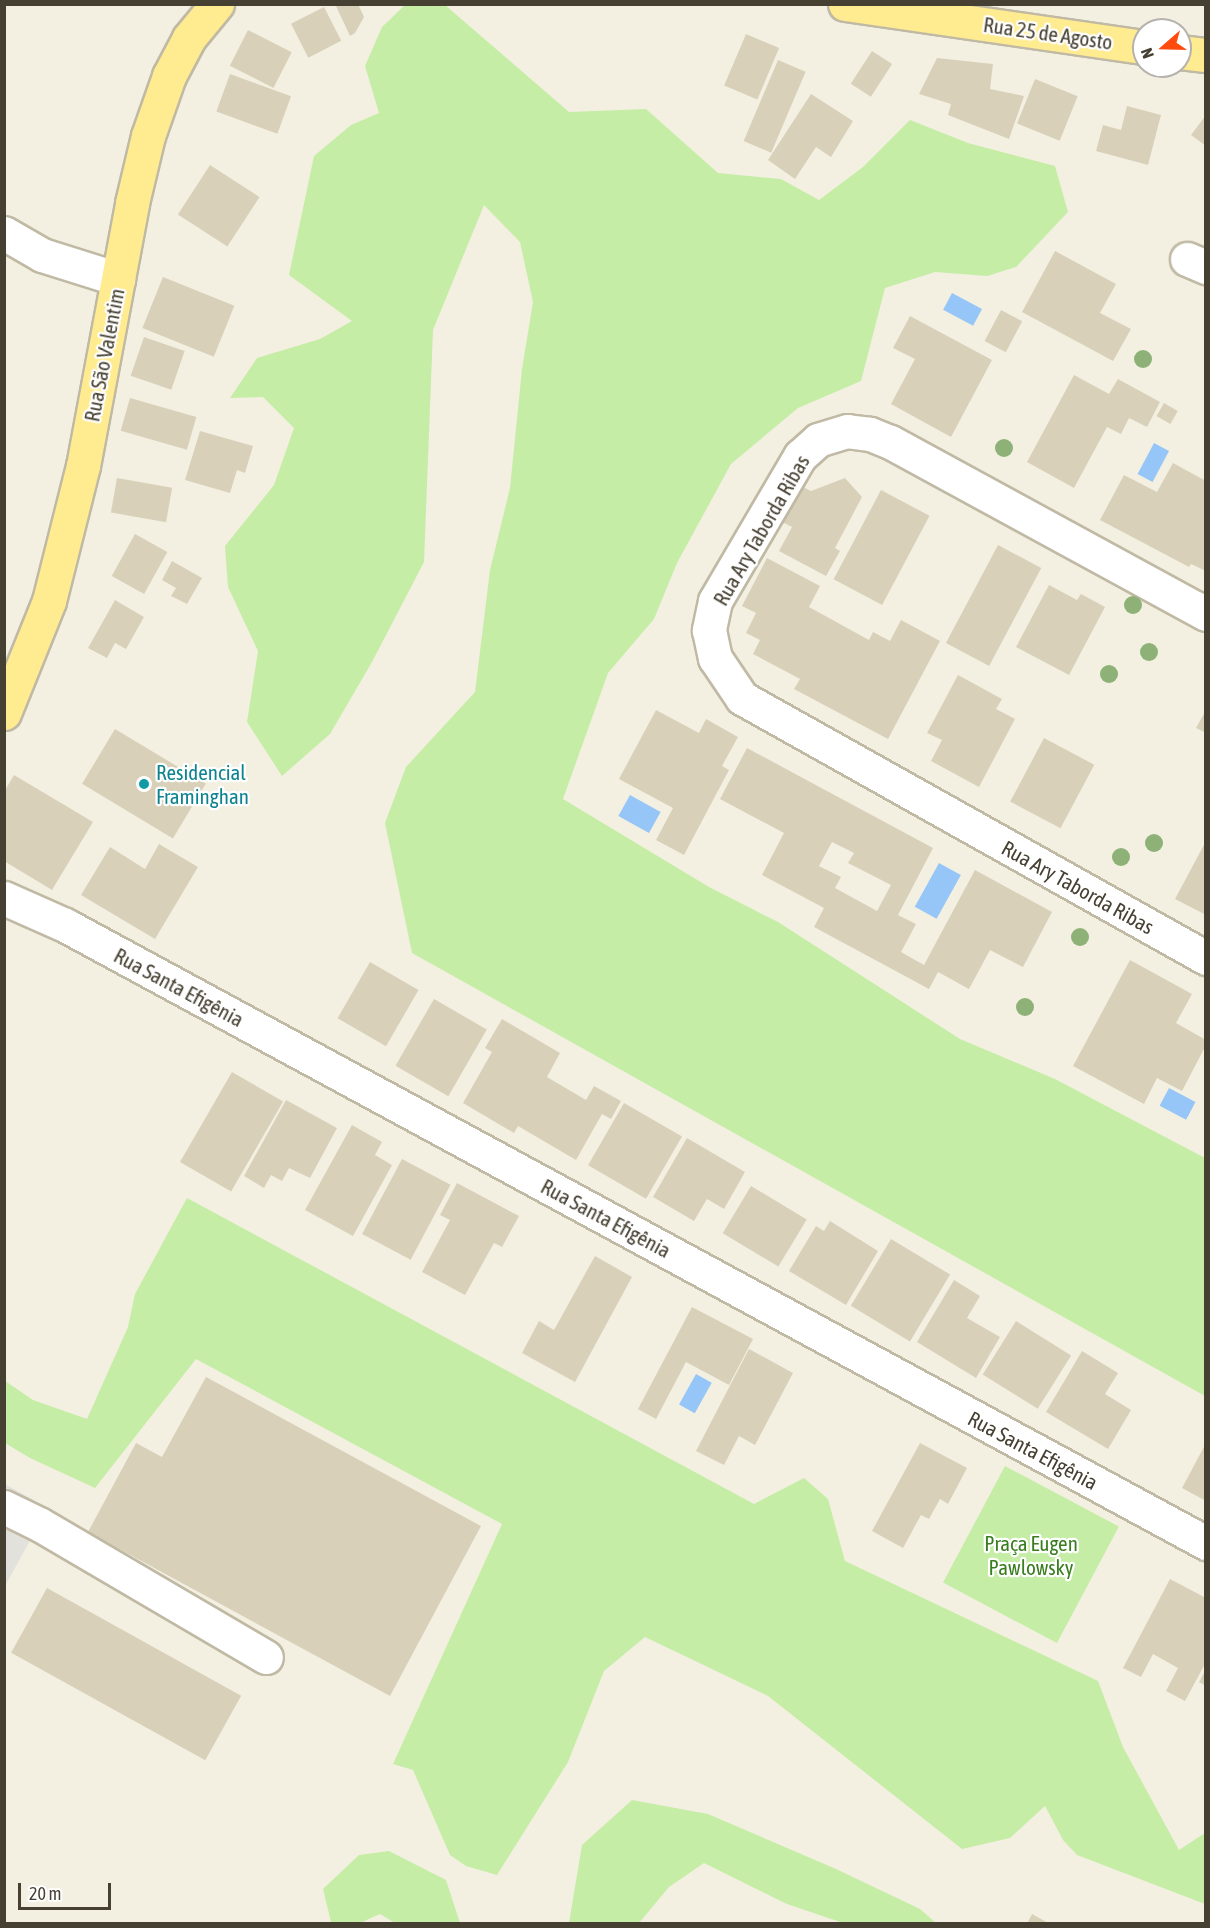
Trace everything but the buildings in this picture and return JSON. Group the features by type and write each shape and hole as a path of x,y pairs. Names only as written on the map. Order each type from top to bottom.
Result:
{"main road":[{"name":"Rua 25 de Agosto","path":"845,4 1132,45"},
{"name":"Rua São Valentim","path":"4,713 49,601 83,466 148,136 169,76 189,38 215,5"}],"street":[{"path":"4,233 42,255 118,279"},
{"name":"Rua Ary Taborda Ribas","path":"1206,614 890,442 870,434 847,431 818,440 800,456 715,602 709,630 715,658 742,698 1206,958"},
{"name":"Rua Santa Efigênia","path":"4,898 76,931 1206,1543"},
{"path":"4,1507 39,1524 266,1657"}],"green space":[{"path":"405,5 445,5 569,112 646,109 718,173 781,179 819,200 863,167 910,120 968,143 1055,166 1068,212 1016,267 987,276 935,272 885,288 861,381 798,408 731,464 677,563 654,619 608,673 563,799 709,887 778,922 960,1039 1055,1079 1205,1158 1205,1396 412,953 385,823 406,767 475,692 490,570 510,488 522,369 533,302 520,242 484,205 433,330 424,562 372,662 330,734 282,776 247,722 258,651 228,587 225,546 274,485 294,428 263,397 230,398 257,358 320,339 352,321 289,275 314,156 351,125 379,113 365,66 382,27"},
{"path":"187,1198 754,1504 804,1478 828,1499 845,1561 1098,1681 1123,1747 1179,1850 1205,1833 1205,1904 1077,1855 1063,1840 1045,1806 1010,1838 962,1849 768,1696 645,1637 604,1671 568,1762 497,1875 466,1866 450,1855 413,1770 393,1764 502,1524 196,1359 95,1488 30,1458 5,1443 5,1381 33,1400 87,1419 128,1327 135,1294"},
{"name":"Praça Eugen Pawlowsky","path":"1005,1466 1119,1527 1057,1643 943,1583"},
{"path":"632,1800 708,1814 836,1869 920,1909 936,1923 843,1923 787,1904 704,1863 669,1887 639,1923 569,1923 582,1845"},
{"path":"389,1851 446,1880 460,1923 395,1923 380,1914 360,1923 331,1922 323,1889 359,1855"}],"shaded area":[{"path":"5,1484 48,1508 5,1586"}],"water":[{"path":"952,293 982,309 973,326 943,310"},
{"path":"1154,443 1169,451 1153,482 1138,474"},
{"path":"630,795 661,812 649,833 618,816"},
{"path":"939,863 961,875 937,919 915,907"},
{"path":"1169,1088 1195,1102 1186,1120 1160,1106"},
{"path":"696,1374 712,1383 695,1413 679,1405"}],"place":[{"name":"Residencial Framinghan","path":"144,784"}]}
